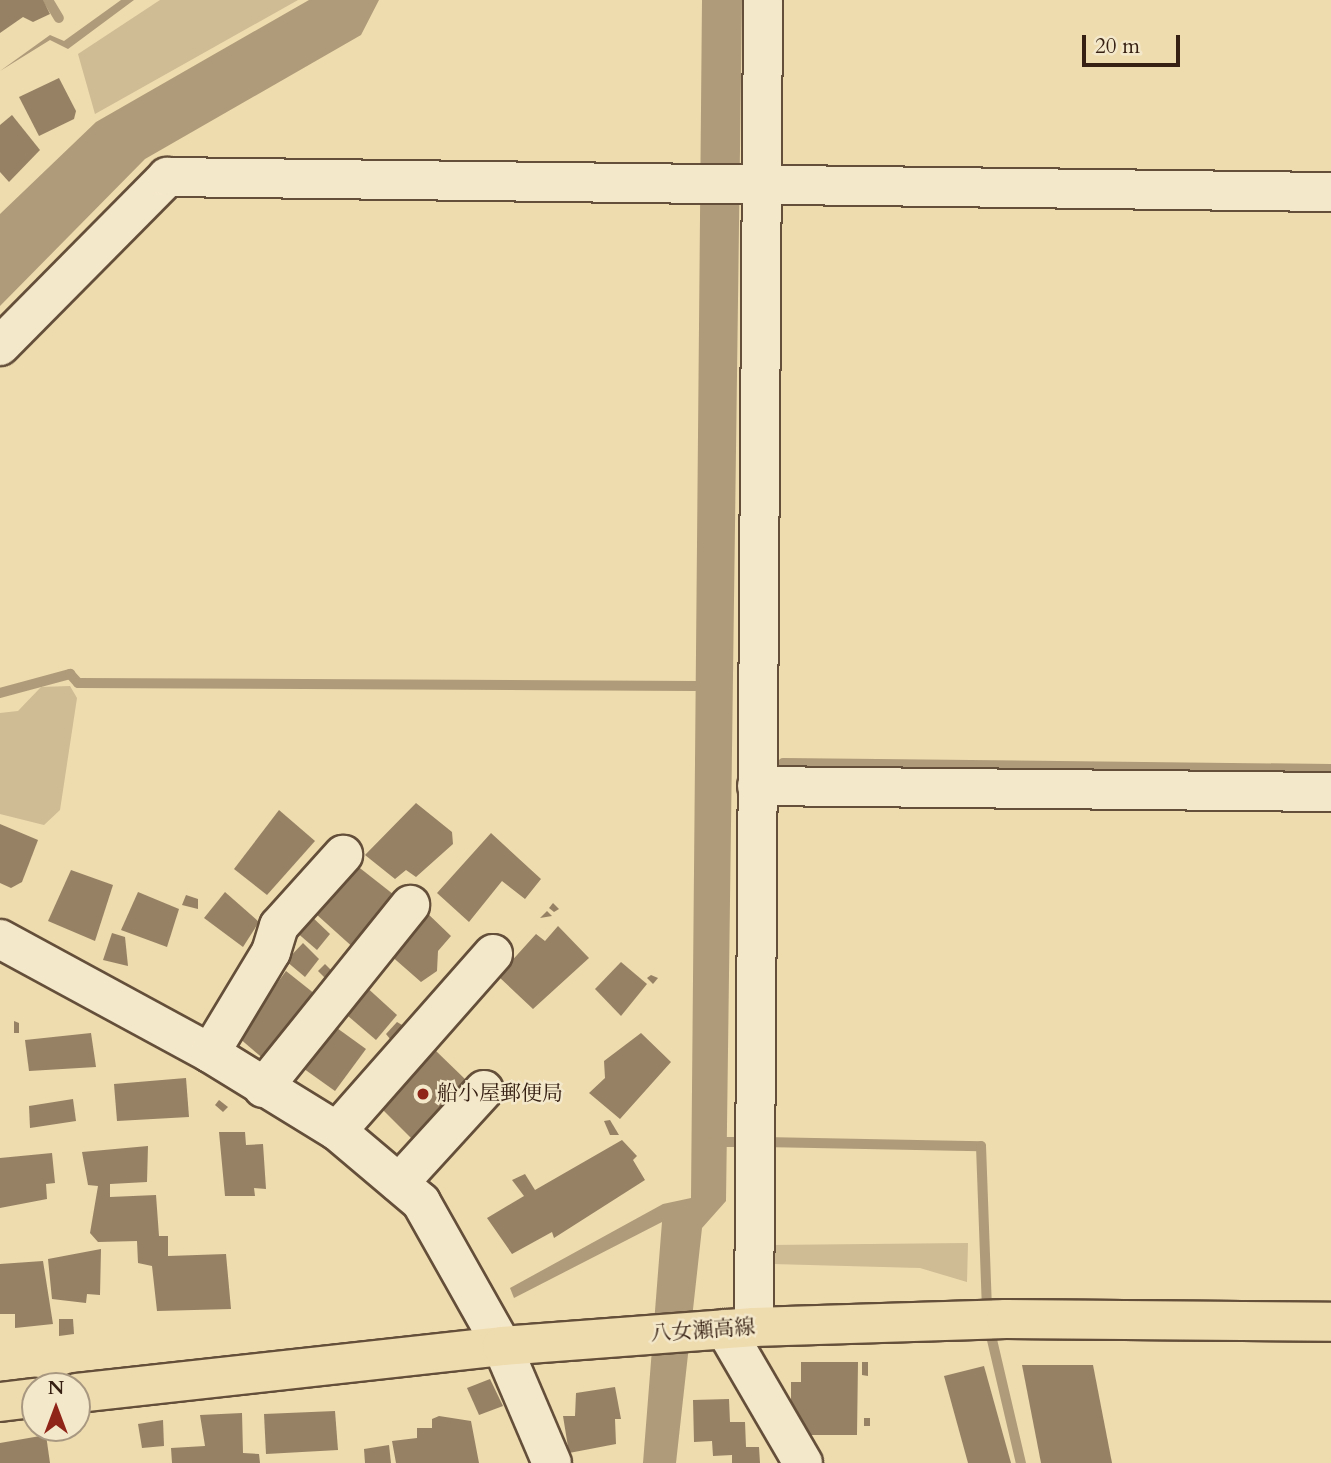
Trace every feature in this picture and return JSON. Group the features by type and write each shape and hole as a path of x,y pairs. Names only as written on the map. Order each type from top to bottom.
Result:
{"main road":[{"name":"八女瀬高線","path":"91,1391 502,1346 739,1328 1006,1319 1331,1322"},
{"path":"0,1402 21,1400"}],"street":[{"path":"763,0 757,786 739,1328 803,1463"},
{"path":"0,346 167,177 1331,192"},
{"path":"757,786 1331,792"},
{"path":"210,1053 271,953 279,926 343,855"},
{"path":"263,1088 410,905"},
{"path":"0,939 210,1053 337,1131 421,1202 502,1346 552,1463"},
{"path":"337,1131 494,954"},
{"path":"399,1183 484,1090"}],"shaded area":[{"path":"121,0 134,0 68,49 50,40 0,71 50,35 64,41"},
{"path":"160,0 298,0 95,114 78,54"},
{"path":"309,0 379,0 361,35 145,159 0,306 0,214 96,122"},
{"path":"702,0 742,0 726,1201 702,1228 676,1463 643,1463 662,1222 514,1298 510,1288 663,1204 691,1198"},
{"path":"70,686 77,698 60,810 44,825 0,814 0,713 18,711 41,687"},
{"path":"968,1243 967,1282 920,1268 773,1264 771,1245"}],"building":[{"path":"0,0 43,0 50,14 33,22 23,17 0,33"},
{"path":"59,78 76,111 74,119 39,136 19,97"},
{"path":"12,115 40,150 9,182 0,172 0,125"},
{"path":"416,803 452,832 453,844 416,877 406,870 395,879 365,855"},
{"path":"279,810 315,841 267,895 234,869"},
{"path":"0,824 38,840 22,882 11,888 0,883"},
{"path":"491,833 541,879 525,899 502,881 469,922 437,893"},
{"path":"356,865 398,898 356,950 316,914"},
{"path":"71,870 113,885 95,941 48,921"},
{"path":"138,892 179,909 167,947 121,930"},
{"path":"225,892 259,922 243,947 204,918"},
{"path":"186,895 198,899 198,909 182,905"},
{"path":"553,903 559,909 554,912 549,908"},
{"path":"425,911 451,936 438,951 437,971 421,982 389,954"},
{"path":"547,911 552,916 540,918"},
{"path":"309,914 330,934 317,950 295,931"},
{"path":"558,926 589,958 533,1009 498,976 536,934 545,941"},
{"path":"112,933 125,937 128,966 103,960"},
{"path":"303,943 319,959 305,977 286,961"},
{"path":"621,962 647,984 621,1016 595,989"},
{"path":"325,964 337,976 331,984 318,971"},
{"path":"286,971 320,998 266,1061 238,1037"},
{"path":"651,975 658,978 653,984 647,978"},
{"path":"363,984 397,1015 376,1040 341,1010"},
{"path":"14,1021 19,1023 19,1033 14,1033"},
{"path":"397,1022 409,1029 395,1045 386,1034"},
{"path":"330,1023 366,1049 335,1091 300,1066"},
{"path":"91,1033 96,1067 29,1071 25,1040"},
{"path":"641,1033 671,1062 620,1119 589,1093 605,1078 604,1061"},
{"name":"船小屋郵便局","path":"434,1049 468,1082 412,1139 378,1105"},
{"path":"186,1078 189,1117 117,1121 114,1084"},
{"path":"73,1099 76,1121 30,1128 29,1106"},
{"path":"219,1100 228,1107 223,1112 215,1105"},
{"path":"610,1120 619,1135 610,1135 604,1121"},
{"path":"219,1132 245,1132 246,1145 263,1144 266,1189 254,1188 255,1196 225,1196"},
{"path":"622,1140 637,1156 633,1160 645,1180 554,1238 552,1232 512,1254 487,1218 524,1196 512,1180 525,1174 535,1190"},
{"path":"148,1146 147,1182 110,1184 110,1197 156,1195 159,1236 168,1236 168,1256 226,1254 231,1309 157,1311 152,1266 138,1263 137,1241 98,1242 90,1233 98,1186 88,1185 82,1152"},
{"path":"52,1153 55,1183 46,1184 47,1199 0,1208 0,1158"},
{"path":"101,1249 100,1295 87,1294 86,1303 52,1299 48,1259"},
{"path":"43,1261 53,1324 15,1328 15,1314 0,1314 0,1264"},
{"path":"59,1319 73,1319 74,1334 59,1336"},
{"path":"801,1362 858,1362 857,1435 800,1435 791,1421 791,1382 801,1382"},
{"path":"862,1362 868,1362 868,1376 862,1375"},
{"path":"1022,1365 1093,1365 1112,1463 1041,1463"},
{"path":"984,1366 1011,1463 968,1463 944,1376"},
{"path":"490,1379 503,1406 479,1415 467,1388"},
{"path":"615,1387 621,1419 615,1419 616,1444 569,1453 563,1416 575,1416 576,1393"},
{"path":"729,1399 730,1422 745,1422 746,1447 759,1447 760,1463 732,1463 732,1455 713,1456 712,1441 694,1442 693,1400"},
{"path":"335,1411 338,1450 266,1454 264,1414"},
{"path":"242,1413 243,1453 259,1454 260,1463 172,1463 171,1448 205,1446 200,1415"},
{"path":"439,1416 471,1421 479,1463 396,1463 392,1441 417,1438 417,1428 432,1428 432,1419"},
{"path":"864,1418 870,1418 870,1426 864,1426"},
{"path":"163,1420 164,1446 142,1448 138,1424"},
{"path":"21,1439 21,1442 47,1442 50,1463 0,1463 0,1443"},
{"path":"389,1445 391,1463 365,1463 364,1449"}],"waterway":[{"path":"48,0 59,18"},
{"path":"0,693 70,674 78,683 696,686"},
{"path":"783,763 1331,769"},
{"path":"714,1142 748,1142"},
{"path":"763,1142 981,1146 987,1312"},
{"path":"989,1327 1021,1463"}],"place":[{"name":"船小屋郵便局","path":"423,1094"}]}
